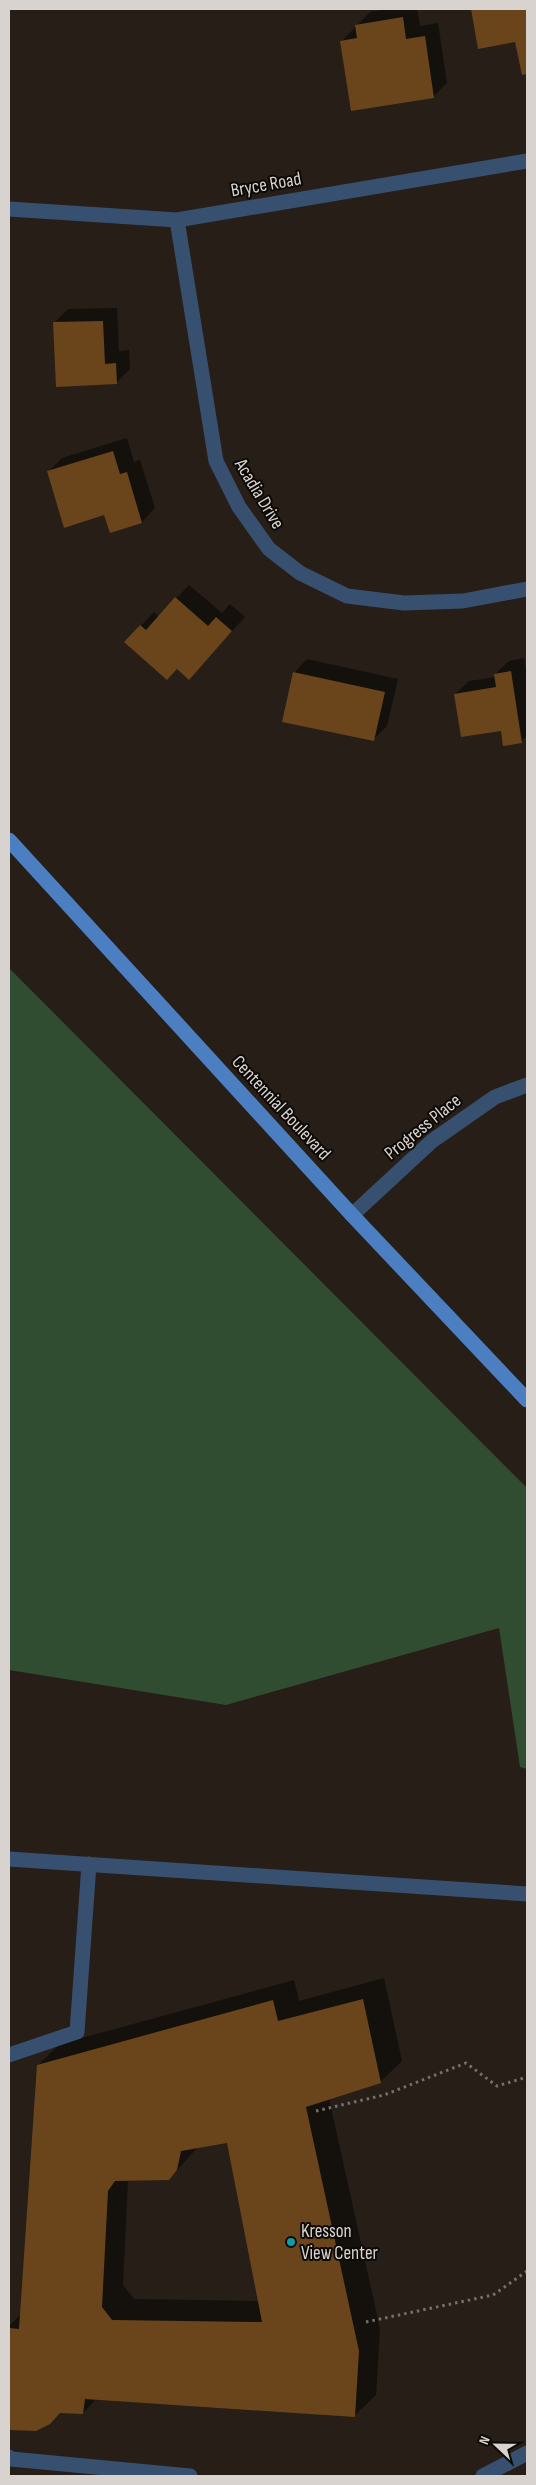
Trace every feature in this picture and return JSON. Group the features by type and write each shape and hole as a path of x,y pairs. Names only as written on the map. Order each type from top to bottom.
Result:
{"main road":[{"name":"Centennial Boulevard","path":"9,840 352,1215 527,1400"}],"street":[{"name":"Bryce Road","path":"9,210 177,220 527,161"},
{"name":"Acadia Drive","path":"177,220 216,461 239,507 269,549 300,574 348,596 414,603 463,601 527,590"},
{"name":"Progress Place","path":"352,1215 432,1141 495,1097 527,1085"},
{"path":"9,1859 527,1894"},
{"path":"9,2055 77,2032 89,1864"},
{"path":"483,2476 527,2453"},
{"path":"9,2457 11,2459 190,2476"}],"path":[{"path":"316,2112 384,2095 466,2063 497,2086 527,2077"},
{"path":"366,2322 493,2295 527,2271"}],"green space":[{"path":"9,968 527,1488 527,1769 520,1767 499,1628 226,1705 9,1670"}],"building":[{"path":"471,9 527,9 527,74 522,75 515,42 478,49"},
{"path":"403,17 406,39 425,36 434,98 351,111 340,41 357,38 355,25"},
{"path":"103,321 105,364 116,363 117,384 56,387 53,322"},
{"path":"113,451 120,474 127,472 142,523 110,533 104,515 64,528 47,471"},
{"path":"175,597 208,626 216,617 232,631 189,680 177,669 167,680 124,642 140,625 146,630"},
{"path":"511,671 522,743 503,746 501,731 461,737 454,694 496,687 494,674"},
{"path":"293,672 385,692 374,741 282,722"},
{"name":"Kresson View Center","path":"363,1999 381,2083 306,2107 359,2351 355,2417 85,2399 83,2414 60,2413 50,2424 36,2431 9,2430 9,2328 19,2329 37,2065 273,2000 278,2021","holes":["227,2143 262,2322 112,2320 102,2307 108,2191 115,2181 169,2180 177,2170 181,2151"]}],"place":[{"name":"Kresson View Center","path":"291,2242"}]}
